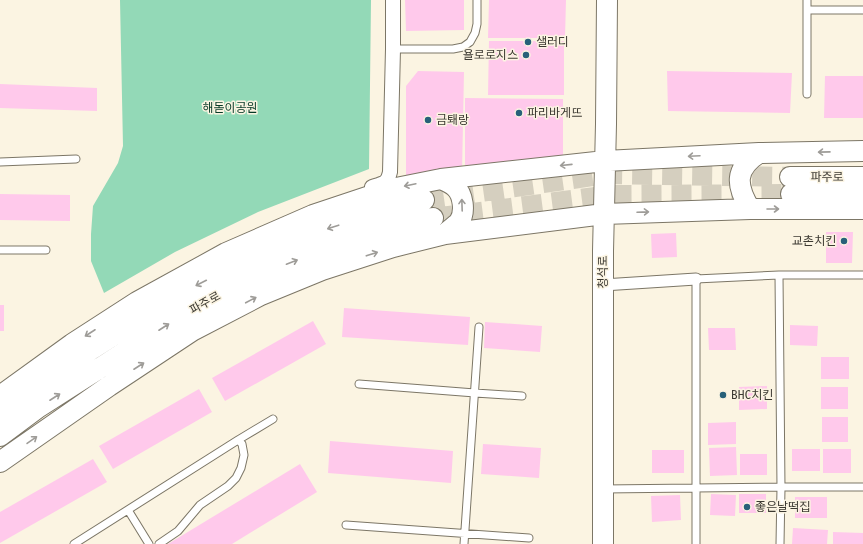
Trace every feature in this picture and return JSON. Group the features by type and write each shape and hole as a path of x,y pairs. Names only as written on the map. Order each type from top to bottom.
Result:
{"main road":[{"name":"청석로","path":"603,544 602,251 606,124 607,0"},
{"path":"0,396 72,344 137,302 226,252 313,215 392,189 441,179 605,161 759,153 863,151"},
{"path":"750,209 742,197 739,182 742,170 749,159 759,153"},
{"name":"파주로","path":"863,177 790,185 863,193"},
{"path":"441,179 455,187 464,204 460,221 445,234"},
{"name":"파주로","path":"0,416 92,349 182,292 228,269 308,235 366,216 424,200"},
{"path":"0,462 109,386 192,331 261,295 322,270 393,247 445,234 604,214 750,209 863,209"},
{"name":"파주로","path":"0,436 39,407 185,314 236,286 286,264 334,246 371,234 433,218"}],"street":[{"path":"111,319 127,298 244,237 306,208 384,183 388,179 390,172 393,0"},
{"path":"603,285 696,279"}],"lane":[{"path":"393,49 453,49 463,47 470,42 475,33 477,24 477,0"},
{"path":"807,0 807,94"},
{"path":"807,10 863,10"},
{"path":"0,162 76,160"},
{"path":"0,250 46,250"},
{"path":"778,275 781,487 780,544"},
{"path":"696,544 696,279 778,275 863,275"},
{"path":"464,544 479,327"},
{"path":"359,384 522,396"},
{"path":"74,544 238,440 274,419"},
{"path":"159,544 178,531 200,506 228,486 236,478 241,468 244,455 242,444 238,440"},
{"path":"603,489 863,487"},
{"path":"128,510 149,544"},
{"path":"346,525 529,538"}],"green space":[{"name":"해돋이공원","path":"120,0 371,0 369,169 258,212 175,252 104,293 91,261 91,234 93,206 118,163 123,146"}],"building":[{"path":"405,0 464,0 464,30 406,31"},
{"path":"489,0 566,0 565,38 488,38"},
{"path":"489,41 564,41 564,95 488,95"},
{"path":"418,71 464,72 462,173 406,177 406,86"},
{"path":"667,71 792,73 790,113 668,111"},
{"path":"825,76 863,76 863,118 824,118"},
{"path":"0,84 97,88 97,111 0,108"},
{"path":"465,98 563,99 563,162 465,169"},
{"path":"0,194 70,195 70,221 0,220"},
{"path":"826,232 853,232 852,263 826,263"},
{"path":"676,233 677,257 652,258 651,234"},
{"path":"0,305 4,305 4,331 0,331"},
{"path":"344,308 470,317 468,345 342,337"},
{"path":"313,321 326,344 225,401 212,378"},
{"path":"485,322 542,326 540,352 484,348"},
{"path":"790,325 818,326 817,346 790,345"},
{"path":"708,328 735,328 736,350 709,350"},
{"path":"821,357 849,357 849,379 821,379"},
{"path":"767,386 767,409 739,410 739,387"},
{"path":"821,387 848,387 848,409 821,409"},
{"path":"199,389 212,412 113,469 99,446"},
{"path":"822,417 848,417 848,442 822,442"},
{"path":"736,422 736,444 708,445 708,423"},
{"path":"330,441 453,451 451,483 328,473"},
{"path":"483,444 541,448 539,478 481,474"},
{"path":"736,447 737,475 710,476 709,448"},
{"path":"792,449 820,449 820,471 792,471"},
{"path":"823,449 851,449 851,473 823,473"},
{"path":"652,450 684,450 684,473 652,473"},
{"path":"740,454 767,454 767,475 740,475"},
{"path":"93,459 107,482 0,543 0,512"},
{"path":"300,464 317,492 232,544 168,544"},
{"path":"711,494 736,495 735,516 710,515"},
{"path":"739,494 766,494 766,513 739,513"},
{"path":"680,495 681,520 652,522 651,496"},
{"path":"795,497 827,497 827,518 795,518"},
{"path":"793,528 828,530 827,544 792,544"},
{"path":"833,532 863,533 863,544 833,544"}],"tunnel":[{"path":"424,200 608,174 790,177"},
{"path":"433,218 610,195 791,194"}],"place":[{"name":"샐러디","path":"528,42"},
{"name":"욜로로지스","path":"526,55"},
{"name":"파리바게뜨","path":"519,113"},
{"name":"금퇘랑","path":"428,120"},
{"name":"교촌치킨","path":"844,241"},
{"name":"BHC치킨","path":"723,395"},
{"name":"좋은날떡집","path":"747,507"}]}
